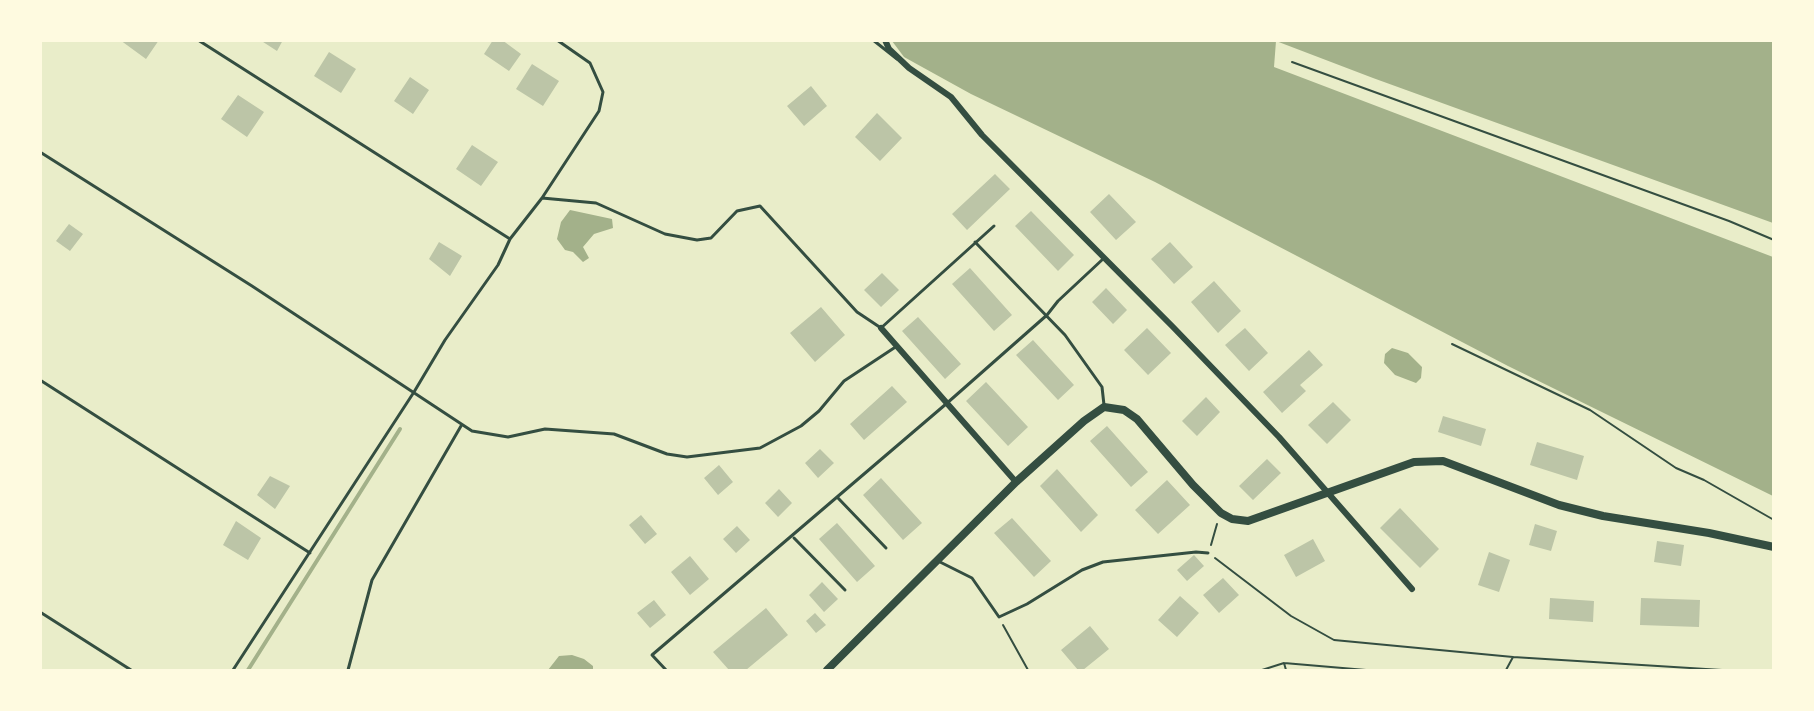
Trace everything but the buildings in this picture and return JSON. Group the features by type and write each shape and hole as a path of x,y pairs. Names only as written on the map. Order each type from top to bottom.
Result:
{"street":[{"path":"885,40 900,61 951,97 982,135 1279,437 1412,589"},
{"path":"881,328 1016,482"},
{"path":"827,670 1016,482 1084,421 1104,407 1124,410 1137,419 1193,485 1221,513 1232,519 1248,521 1414,462 1443,461 1559,505 1773,547"}],"lane":[{"path":"198,40 510,239"},
{"path":"233,670 414,392 445,340 498,265 510,239 542,198 599,111 603,92 590,63 557,40"},
{"path":"873,40 900,61"},
{"path":"40,152 472,431 508,437 545,429 614,434 667,454 687,457 760,448 801,426 819,411 844,381 897,346"},
{"path":"542,198 596,203 665,234 698,240 711,238 737,211 760,206 857,312 881,328 994,226"},
{"path":"975,242 1065,334 1102,387 1104,407"},
{"path":"666,670 652,655 755,566 793,537 946,404 1047,315 1058,301 1103,259"},
{"path":"40,380 310,553"},
{"path":"348,670 372,580 461,426"},
{"path":"838,498 886,548"},
{"path":"793,537 845,590"},
{"path":"936,560 972,578 999,617 1027,604 1082,570 1103,562 1196,552 1208,553"},
{"path":"40,612 131,670"}],"path":[{"path":"1292,62 1729,221 1773,240"},
{"path":"1452,344 1590,410 1676,468 1704,480 1773,520"},
{"path":"1221,513 1208,553 1290,616 1334,640 1513,657 1722,670"},
{"path":"999,617 1028,670"},
{"path":"1506,670 1513,657"},
{"path":"1284,663 1286,670"},
{"path":"1262,670 1284,663 1366,670"}],"shaded area":[{"path":"892,41 1276,41 1274,67 1773,257 1773,496 1508,366 1155,182 971,94 904,57"},
{"path":"1276,41 1773,41 1773,223 1373,78"},
{"path":"570,210 612,219 613,228 594,234 583,247 589,258 583,262 573,252 565,250 557,239 561,222"},
{"path":"1392,348 1408,353 1422,367 1421,378 1416,383 1395,375 1384,363 1385,354"},
{"path":"572,655 584,659 593,666 593,670 548,670 559,656"}],"waterway":[{"path":"248,670 400,429"}]}
